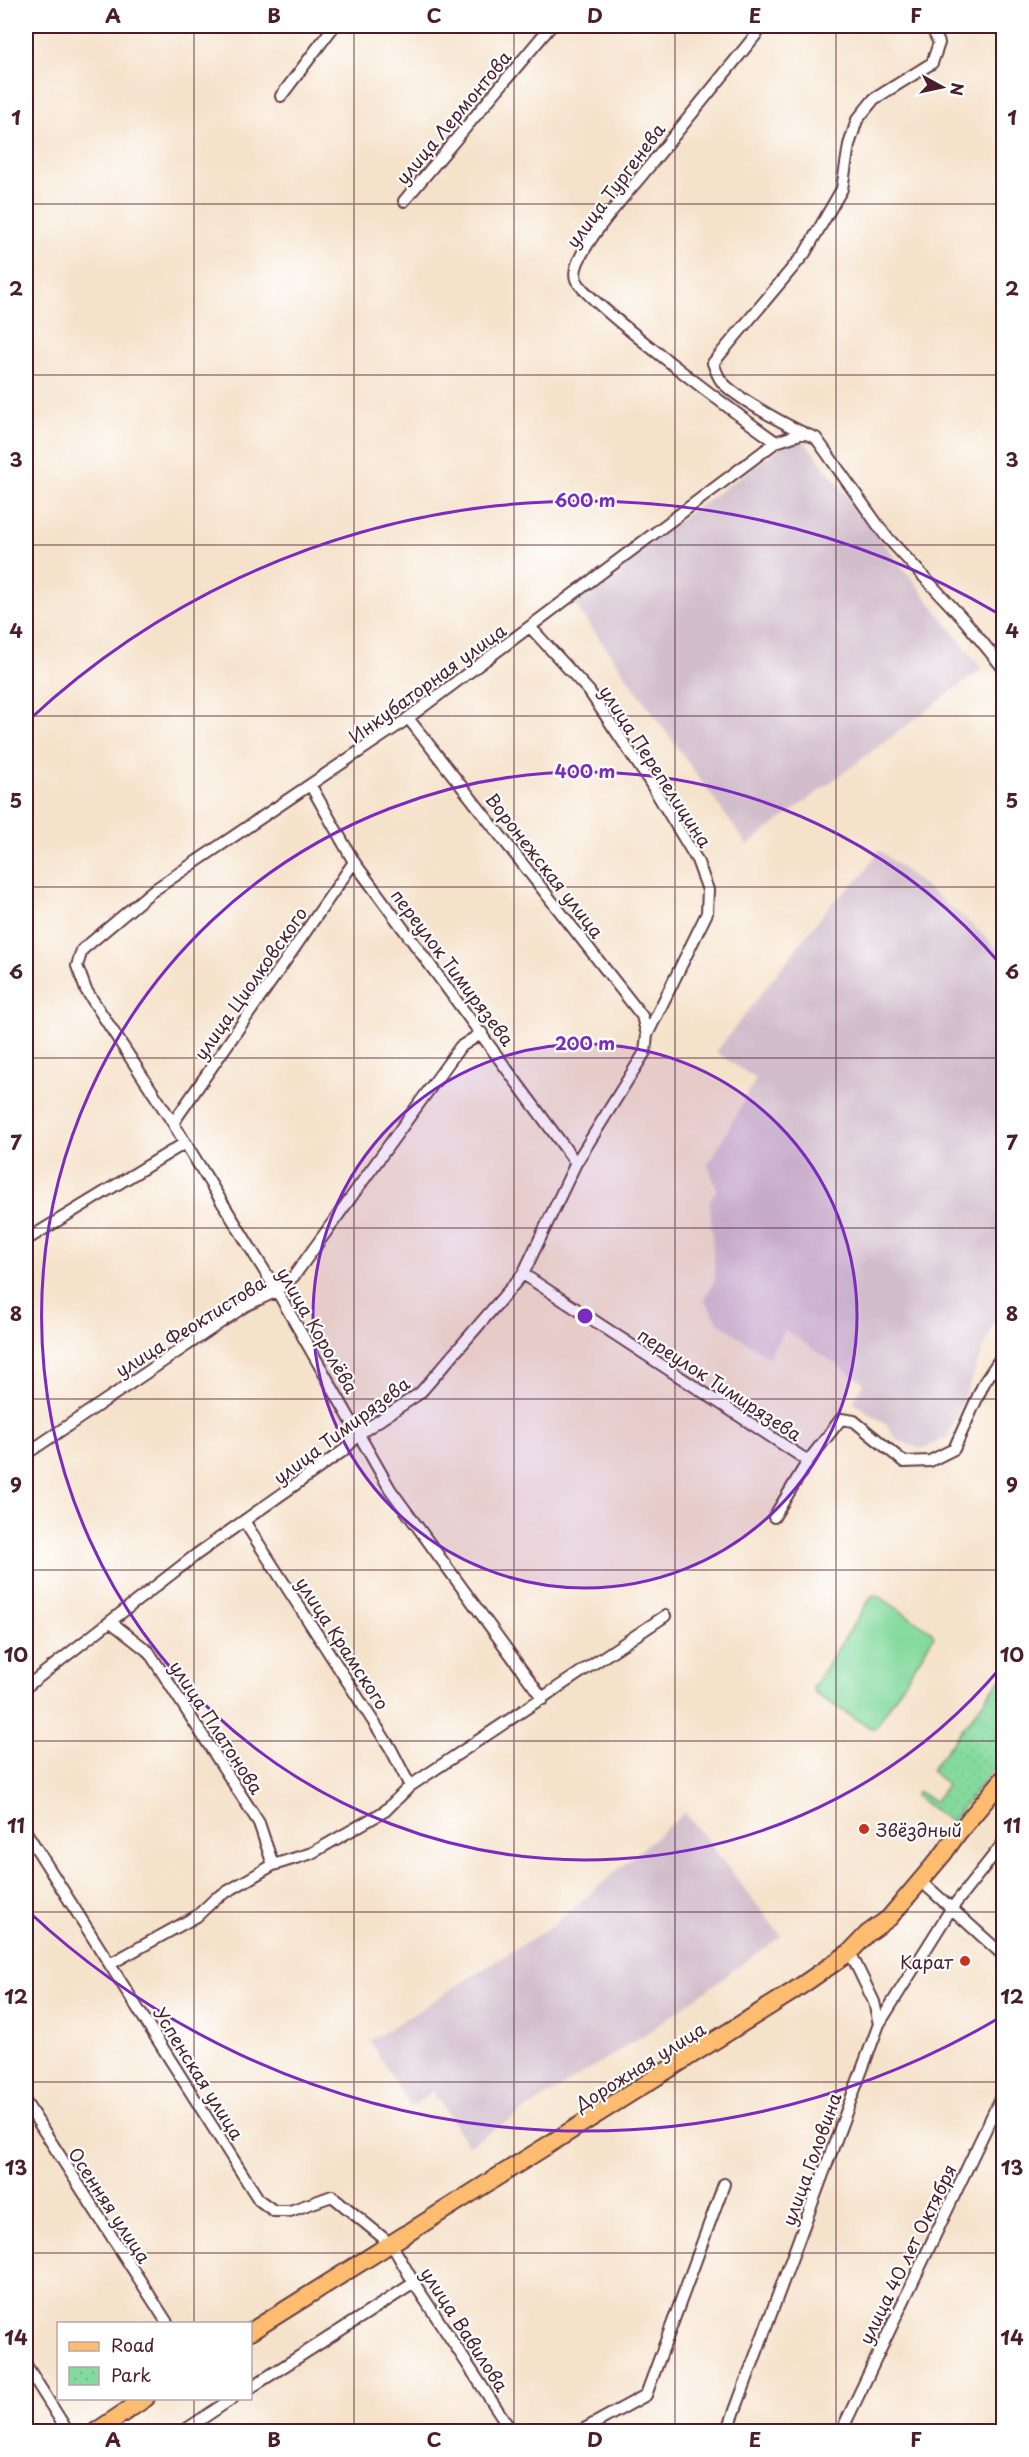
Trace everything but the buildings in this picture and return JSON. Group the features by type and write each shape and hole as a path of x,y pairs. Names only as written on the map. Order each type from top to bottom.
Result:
{"main road":[{"name":"Дорожная улица","path":"252,2331 792,1992 850,1952 867,1934 889,1918 1004,1778"},
{"path":"95,2432 143,2400"}],"street":[{"path":"281,96 334,26"},
{"name":"улица Лермонтова","path":"404,201 550,26"},
{"name":"улица Тургенева","path":"763,26 630,189 587,246 577,263 575,272 576,282 626,326 739,416 776,442"},
{"path":"931,26 939,43 932,63 874,99 856,120 849,145 842,189 805,253 713,363 721,382 733,392 803,433 816,438 885,535 965,621 1004,669"},
{"name":"Инкубаторная улица","path":"77,966 82,950 151,892 311,786 408,718 531,628 776,442 803,433"},
{"name":"улица Перепелицина","path":"531,628 589,691 648,779 698,860 708,890 707,913 647,1035"},
{"name":"Воронежская улица","path":"408,718 642,1016 647,1035"},
{"name":"переулок Тимирязева","path":"311,786 354,862 576,1163"},
{"name":"улица Циолковского","path":"173,1122 354,862"},
{"name":"улица Королёва","path":"77,966 86,990 173,1122 277,1291 390,1490 543,1699"},
{"name":"улица Феоктистова","path":"26,1454 245,1306 277,1291 294,1276 460,1047 482,1033"},
{"name":"улица Тимирязева","path":"26,1687 197,1554 344,1451 359,1434 420,1393 523,1274 576,1163 645,1052 647,1035"},
{"path":"26,1240 185,1143"},
{"name":"переулок Тимирязева","path":"523,1274 808,1461 842,1419 854,1421 904,1462 930,1461 954,1449 984,1383 1003,1356"},
{"path":"774,1517 808,1461"},
{"name":"улица Крамского","path":"244,1521 391,1749 410,1786"},
{"path":"110,1965 197,1916 216,1898 273,1865 312,1853 385,1811 410,1786 665,1617"},
{"name":"улица Платонова","path":"111,1622 149,1652 259,1822 273,1865"},
{"name":"Успенская улица","path":"26,1832 259,2200 274,2211 290,2211 332,2196 392,2245"},
{"name":"улица Головина","path":"727,2432 879,2024 951,1909 1004,1842"},
{"path":"921,1881 1004,1956"},
{"path":"850,1952 874,2002 879,2024"},
{"name":"улица 40 лет Октября","path":"841,2432 1004,2091"},
{"name":"Осенняя улица","path":"26,2103 167,2322"},
{"path":"579,2432 646,2395 724,2184"},
{"name":"улица Вавилова","path":"392,2245 414,2283 512,2432"},
{"path":"252,2387 414,2283"},
{"path":"26,2365 68,2432"},
{"path":"182,2432 230,2400"}],"shaded area":[{"path":"799,434 982,669 747,845 571,599"},
{"path":"879,850 966,919 1003,954 1003,1006 999,1009 1004,1015 1003,1280 996,1318 948,1437 921,1449 896,1440 887,1425 853,1402 864,1383 785,1330 768,1357 718,1322 704,1299 715,1279 710,1202 717,1188 708,1165 756,1079 716,1052 830,905 862,876"},
{"path":"685,1812 781,1936 650,2031 468,2146 433,2091 410,2107 370,2041 555,1924"}],"green space":[{"path":"877,1595 932,1632 934,1636 876,1727 871,1728 814,1693 813,1687 872,1596"},
{"path":"1003,1676 1003,1757 951,1822 915,1796 918,1791 934,1802 947,1785 931,1770"}],"place":[{"name":"Звёздный","path":"864,1829"},
{"name":"Карат","path":"965,1961"}]}
